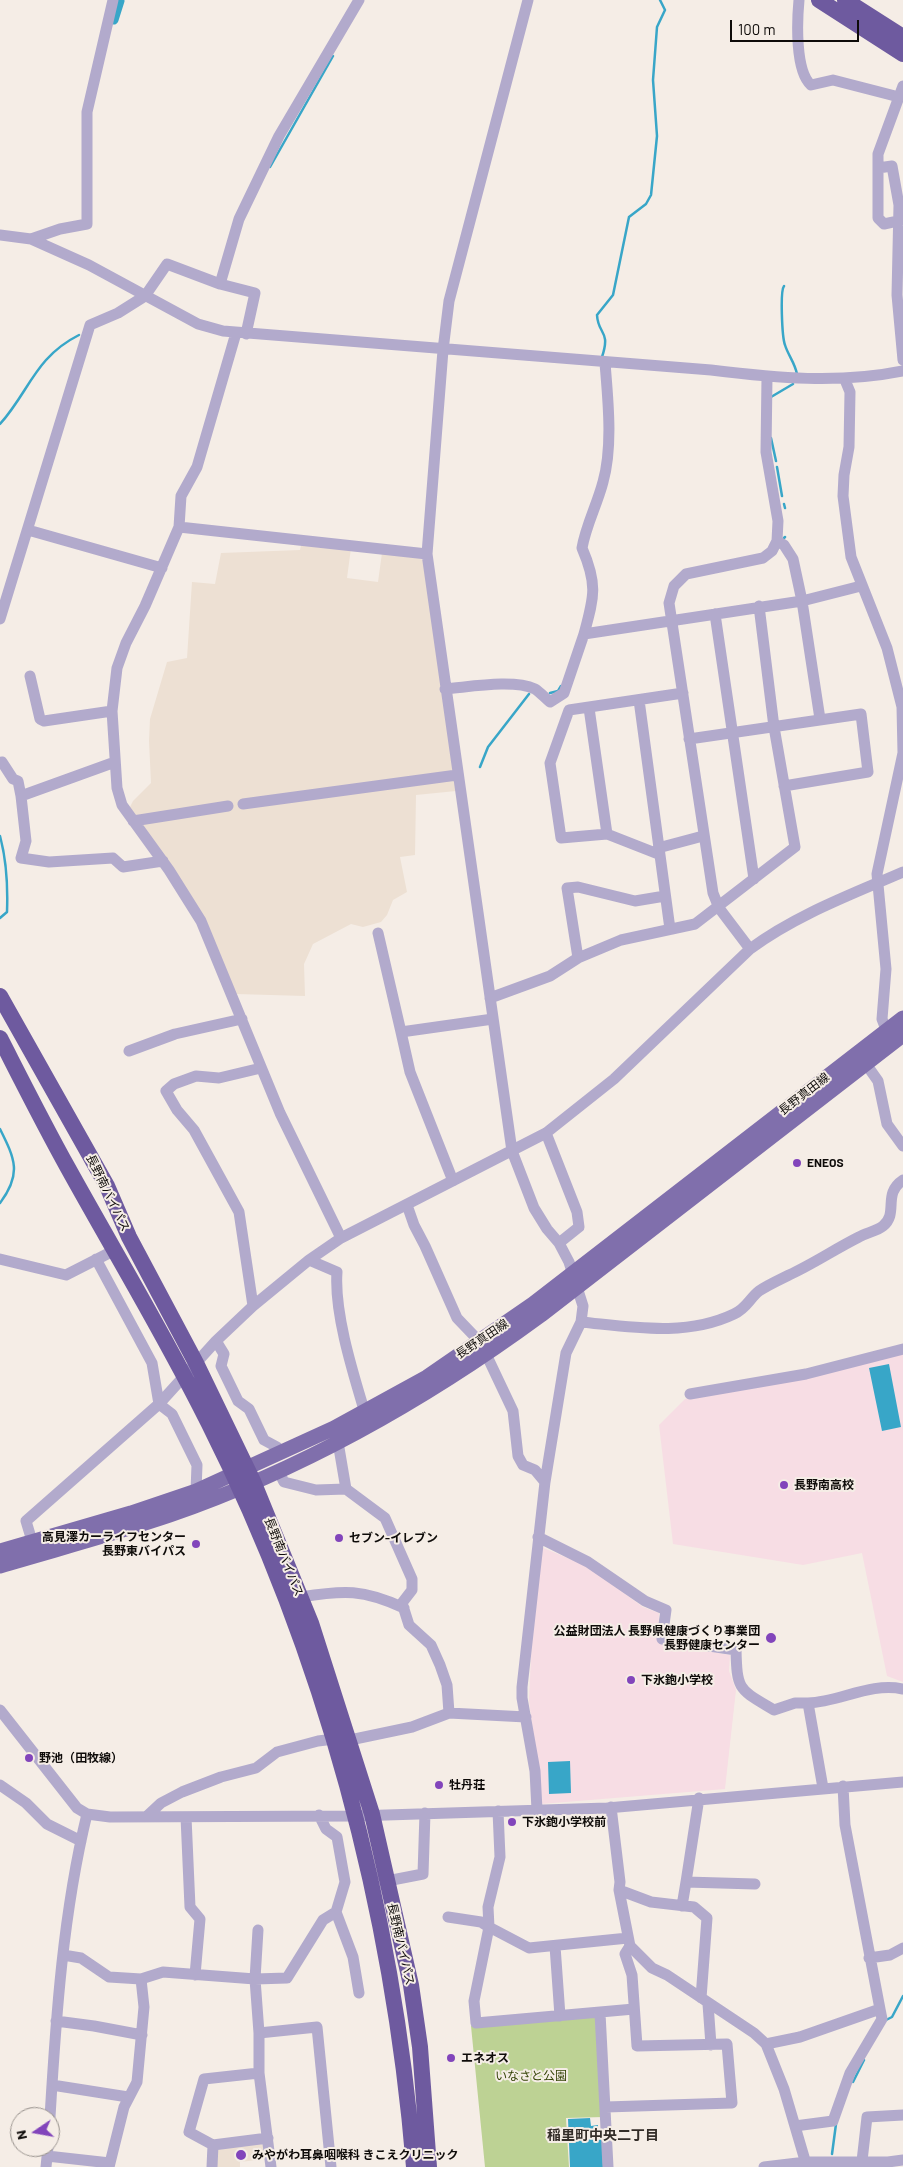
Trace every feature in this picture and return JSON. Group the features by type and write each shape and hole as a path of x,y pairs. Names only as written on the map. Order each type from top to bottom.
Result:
{"highway":[{"path":"819,0 903,54"},
{"path":"845,0 903,37"},
{"name":"長野南バイパス","path":"0,996 107,1186 129,1237 196,1363 243,1478 324,1704 342,1739 372,1814 411,1985 420,2047 429,2167"},
{"name":"長野南バイパス","path":"0,1038 63,1160 115,1250 209,1423 243,1478 301,1597 342,1739 355,1816 390,1983 409,2106 414,2167"}],"main road":[{"name":"長野真田線","path":"0,1551 243,1478 280,1454 365,1412 427,1376 483,1348 573,1272 903,1018"},
{"name":"長野真田線","path":"0,1566 163,1517 243,1478 338,1442 373,1424 483,1348 578,1288 903,1035"}],"street":[{"path":"30,239 60,229 87,224 87,112 113,0"},
{"path":"220,284 239,219 279,136 359,0"},
{"path":"528,0 450,302 443,350 427,554 512,1151 534,1208 547,1229 559,1243 573,1272 582,1306 581,1322 566,1353 545,1482 522,1687 535,1771 537,1810"},
{"path":"799,0 797,40 806,80 811,85 833,80 901,92 878,154 878,218 884,224 901,221"},
{"path":"878,168 892,166 899,204 901,221 897,295 903,360"},
{"path":"0,235 30,239 89,265 198,324 241,333 711,370 767,377 846,380 903,372 903,366"},
{"path":"0,619 90,325 118,313 145,296 167,264 220,284 255,293 196,467 181,496 179,527 117,668 112,711 117,788 122,805 133,821 142,829 201,921 280,1113 341,1238"},
{"path":"446,689 496,685 525,686 536,690 550,702 564,693 584,634 594,594 591,568 582,548 604,480 608,444 609,404 605,363"},
{"path":"750,949 719,908 714,893 703,836 669,603 674,586 686,574 763,558 772,551 778,541 778,521 766,452 767,377"},
{"path":"846,380 850,392 850,447 844,476 843,496 851,557 860,586 886,648 902,707 903,753 876,884 886,968 882,1020 887,1032"},
{"path":"179,527 427,554"},
{"path":"28,530 162,568"},
{"path":"778,541 784,545 793,559 802,601 820,719"},
{"path":"584,634 802,601 860,586"},
{"path":"490,998 550,976 578,958 621,940 695,924 719,908 795,847 774,727 759,606"},
{"path":"715,614 754,879"},
{"path":"30,676 40,719 44,721 112,711"},
{"path":"683,693 569,710 550,763 561,838 607,834 658,851 703,836"},
{"path":"639,700 670,929"},
{"path":"588,708 607,834"},
{"path":"689,739 861,714 868,772 784,786"},
{"path":"2,762 13,779 18,781 21,796 26,841 21,858 49,862 113,858 122,867 163,862"},
{"path":"21,796 115,762"},
{"path":"243,804 457,774"},
{"path":"133,821 228,806"},
{"path":"32,1541 26,1521 159,1404 216,1341 253,1306 309,1260 341,1238 546,1133 614,1080 750,949 775,931 811,912 903,872"},
{"path":"578,958 567,888 578,887 635,901 665,896"},
{"path":"378,933 410,1072 453,1180"},
{"path":"129,1051 175,1034 242,1019"},
{"path":"401,1032 493,1019"},
{"path":"866,1064 878,1081 887,1124 903,1146"},
{"path":"253,1306 239,1212 194,1130 166,1091 174,1084 196,1076 219,1078 261,1068"},
{"path":"546,1133 573,1202 579,1227 578,1230 559,1243"},
{"path":"581,1322 674,1329 706,1324 734,1315 746,1308 758,1292 811,1265 863,1234 883,1226 891,1215 891,1193 895,1186 903,1180"},
{"path":"407,1205 414,1225 458,1318 483,1348 513,1411 518,1456 523,1465 535,1470 545,1482"},
{"path":"0,1259 66,1275 115,1250"},
{"path":"96,1259 152,1363 159,1404 172,1414 197,1464 196,1491"},
{"path":"309,1260 337,1272 336,1285 350,1359 365,1412"},
{"path":"216,1341 224,1354 221,1366 238,1402 249,1409 264,1440 277,1447 280,1454"},
{"path":"690,1394 806,1374 903,1349"},
{"path":"338,1442 346,1490"},
{"path":"282,1478 284,1482 300,1488 346,1490 385,1518 412,1579 412,1590 402,1603 409,1625 431,1645 447,1685 449,1713"},
{"path":"538,1537 588,1562 645,1600 666,1610 662,1639 736,1650 737,1679 743,1690 774,1710 795,1703 822,1703 888,1686 903,1689"},
{"path":"301,1597 334,1592 364,1592 380,1596 404,1608"},
{"path":"808,1703 823,1788"},
{"path":"0,1710 71,1801 88,1814 146,1817 319,1814 355,1816 537,1810 611,1807 903,1782"},
{"path":"146,1817 162,1803 182,1792 221,1777 256,1768 277,1752 318,1741 342,1739 412,1727 449,1713 526,1717"},
{"path":"0,1785 26,1803 47,1824 81,1841"},
{"path":"794,2126 833,2121 850,2073 882,2019 845,1825 843,1786"},
{"path":"682,1906 699,1798"},
{"path":"606,2107 732,2103 727,2044 637,2046 632,1976 626,1954 629,1942 619,1890 620,1882 611,1807"},
{"path":"498,1811 500,1858 488,1907 489,1927 474,2001 476,2023 634,2009"},
{"path":"387,1881 422,1874 425,1813"},
{"path":"51,2107 56,2021 63,1955 81,1841 88,1814"},
{"path":"319,1814 326,1829 337,1837 345,1882 336,1912 353,1957 359,1993"},
{"path":"186,1817 190,1907 200,1919 195,1975"},
{"path":"686,1882 755,1884"},
{"path":"619,1890 651,1902 694,1907 707,1918 705,2001 710,2045"},
{"path":"63,1955 81,1958 102,1970 109,1977 141,1979 163,1972 255,1979 287,1978 323,1920 336,1912"},
{"path":"448,1917 481,1922 528,1948 629,1942"},
{"path":"258,1930 255,1979 259,2033 259,2073 271,2167"},
{"path":"629,1942 652,1968 754,2033 766,2044 784,2089 806,2164"},
{"path":"555,1946 560,2016"},
{"path":"869,1958 890,1955 903,1948"},
{"path":"47,2157 109,2165 128,2097 136,2082 144,2007 141,1979"},
{"path":"766,2044 800,2038 880,2009"},
{"path":"600,2013 608,2167"},
{"path":"56,2021 142,2035"},
{"path":"259,2033 317,2027 331,2167"},
{"path":"259,2073 204,2080 189,2132 213,2145 268,2138"},
{"path":"52,2085 128,2097"},
{"path":"862,2161 867,2117 903,2115"},
{"path":"212,2167 213,2145"},
{"path":"764,2167 903,2160"}],"shaded area":[{"path":"302,541 351,548 347,578 378,582 382,553 419,557 424,561 456,791 416,795 415,855 400,857 407,892 393,900 387,915 381,922 363,927 351,924 313,944 304,964 305,996 236,994 201,915 129,809 133,801 151,783 150,719 167,662 187,658 192,582 215,584 221,553 300,550"},
{"name":"長野南高校","path":"903,1353 903,1682 887,1676 862,1553 803,1565 673,1544 659,1425 685,1399 761,1386"},
{"name":"下氷鉋小学校","path":"541,1547 587,1566 643,1607 659,1613 658,1643 730,1655 729,1671 736,1690 725,1789 541,1804 529,1700 532,1635"},
{"name":"みやがわ耳鼻咽喉科 きこえクリニック","path":"260,2143 264,2146 265,2159 240,2162 240,2167 216,2167 217,2150 220,2147"}],"green space":[{"name":"いなさと公園","path":"595,2016 604,2117 566,2118 569,2167 485,2167 471,2026"}],"water":[{"path":"889,1364 901,1427 882,1431 869,1368"},
{"path":"570,1761 571,1793 549,1794 548,1762"},
{"path":"590,2118 591,2126 598,2125 598,2133 602,2133 603,2167 570,2167 568,2119"}],"waterway":[{"path":"602,357 605,337 599,326 597,315 613,295 629,217 646,204 651,195 657,136 653,80 657,27 665,10 660,0"},
{"path":"114,20 120,1"},
{"path":"270,167 333,56"},
{"path":"784,286 782,305 784,340 797,374"},
{"path":"0,424 42,364 64,344 79,335"},
{"path":"771,397 793,384"},
{"path":"771,438 776,461"},
{"path":"777,467 782,496"},
{"path":"784,504 785,508"},
{"path":"550,693 558,691 561,686"},
{"path":"480,767 488,747 529,694"},
{"path":"0,836 6,864 7,892 7,912 0,918"},
{"path":"0,1129 14,1166 14,1175 11,1183 0,1203"},
{"path":"886,2020 892,2017 903,1996"},
{"path":"853,2082 864,2060"},
{"path":"832,2154 836,2124"}],"place":[{"name":"ENEOS","path":"797,1163"},
{"name":"長野南高校","path":"784,1485"},
{"name":"セブン-イレブン","path":"339,1538"},
{"name":"高見澤カーライフセンター 長野東バイパス","path":"196,1544"},
{"name":"公益財団法人 長野県健康づくり事業団 長野健康センター","path":"771,1638"},
{"name":"下氷鉋小学校","path":"631,1680"},
{"name":"野池（田牧線）","path":"29,1758"},
{"name":"牡丹荘","path":"439,1785"},
{"name":"下氷鉋小学校前","path":"512,1822"},
{"name":"エネオス","path":"451,2058"},
{"name":"みやがわ耳鼻咽喉科 きこえクリニック","path":"241,2155"}],"district":[{"name":"稲里町中央二丁目","path":"603,2135"}]}
